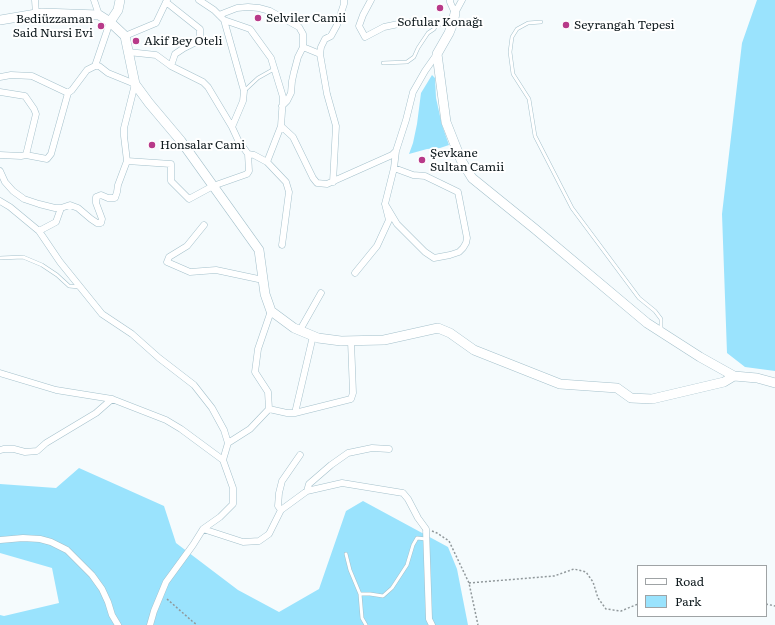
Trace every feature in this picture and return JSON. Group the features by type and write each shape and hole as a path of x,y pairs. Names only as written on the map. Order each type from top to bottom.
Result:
{"main road":[{"path":"110,22 118,10 120,0"},
{"path":"0,20 42,13 99,15 110,22 125,36 135,84 181,141 259,250 265,294 271,311 294,328 318,338 341,341 384,340 438,328 450,333 474,350 560,384 617,388 631,398 652,400 724,382 734,376"},
{"path":"455,14 449,33 437,54 446,122 461,160 472,178 647,324 700,358 734,376 757,378 775,383"}],"street":[{"path":"34,0 36,14"},
{"path":"94,0 99,15"},
{"path":"199,0 214,10 224,20 250,29 271,58 283,97 281,126 267,162"},
{"path":"333,182 336,126 327,94 320,54 325,39 331,36 337,24 344,0"},
{"path":"371,0 360,26 365,37 384,27 408,22 453,23"},
{"path":"450,0 455,14"},
{"path":"455,14 462,0"},
{"path":"125,36 156,23 167,1 200,29 200,37 194,43 176,54 170,66"},
{"path":"219,15 237,8 259,8 270,11 300,28 303,34 303,48 298,57 292,81 291,93 287,101 282,106"},
{"path":"224,20 244,92 243,102 232,127"},
{"path":"95,66 110,22"},
{"path":"303,48 320,54"},
{"path":"127,160 171,164 171,181 189,199 213,186 247,174 249,171 248,154 238,140 208,87 202,82 170,66 156,55 128,52"},
{"path":"355,274 377,246 388,220 385,204 394,168 396,151 413,92 437,54"},
{"path":"0,155 21,156 26,154 47,160 68,93 87,70 95,66 99,66 108,72 135,84 124,128 127,160 118,185 118,192 115,198 108,198 101,195 96,197 96,203 102,219 101,223 97,223 78,208 70,205 55,208 24,199 13,191 5,182 0,171"},
{"path":"0,77 11,75 32,76 68,93"},
{"path":"0,92 25,96 34,109 36,114 26,154"},
{"path":"281,126 293,137 313,178 317,183 327,184 333,182 392,155 396,151"},
{"path":"248,154 254,155 267,162 286,182 289,192 282,245"},
{"path":"385,204 397,224 425,252 434,258 458,252 466,243 467,238 458,192 425,176 413,175 394,168"},
{"path":"0,201 10,207 38,231 60,262 102,314 132,334 159,358 194,385 212,408 224,430 228,443 223,460"},
{"path":"38,231 56,222 61,208"},
{"path":"204,225 187,246 169,257 167,262 190,272 216,270 263,280"},
{"path":"300,330 321,293"},
{"path":"228,443 250,429 269,409 268,392 255,372 258,349 271,311"},
{"path":"295,413 313,336"},
{"path":"269,409 287,413 295,413 351,399 353,393 351,341"},
{"path":"0,373 56,390 112,400 166,420 181,428 223,460 233,488 233,504 203,529 166,582 150,625"},
{"path":"0,450 14,449 25,452 37,451 46,443 96,413 112,400"},
{"path":"307,491 309,484 330,465 348,453 372,448 389,449"},
{"path":"281,510 278,506 278,499 282,481 300,455"},
{"path":"203,529 243,542 259,541 269,534 281,510 307,491 342,483 403,493 426,529 430,619 432,625"},
{"path":"0,540 23,538 40,539 51,542 67,550 92,576 102,590 112,615 118,625"}],"lane":[{"path":"541,22 528,23 517,29 512,37 510,52 513,74 529,99 535,136 572,208 639,298 655,311 661,319 661,332"},
{"path":"383,62 406,62 414,57 428,33 434,29 437,23"},
{"path":"244,92 258,78 274,69"},
{"path":"0,258 23,257 42,265 57,275 69,286 81,287"},
{"path":"360,594 383,596 392,588 407,565 413,545 417,538 426,538"},
{"path":"346,554 350,570 360,594 362,618 366,625"}],"path":[{"path":"426,529 437,533 449,541 468,583 478,625"},
{"path":"468,583 554,576 574,569 586,572 593,582 598,598 606,609 620,611 637,604"},
{"path":"161,594 197,625"}],"green space":[{"path":"757,0 775,0 775,371 745,367 727,353 722,214 742,43"},
{"path":"432,75 435,78 436,98 442,125 449,145 409,154 417,124 421,93"},
{"path":"79,468 164,506 176,543 238,590 279,612 319,589 346,511 363,501 448,547 457,569 468,625 0,625 0,615 4,616 59,603 52,568 0,553 0,484 56,488"}],"place":[{"name":"Sofular Konağı","path":"440,8"},
{"name":"Selviler Camii","path":"258,18"},
{"name":"Seyrangah Tepesi","path":"566,25"},
{"name":"Bediüzzaman Said Nursi Evi","path":"101,26"},
{"name":"Akif Bey Oteli","path":"136,41"},
{"name":"Honsalar Cami","path":"152,145"},
{"name":"Şevkane Sultan Camii","path":"422,160"}]}
